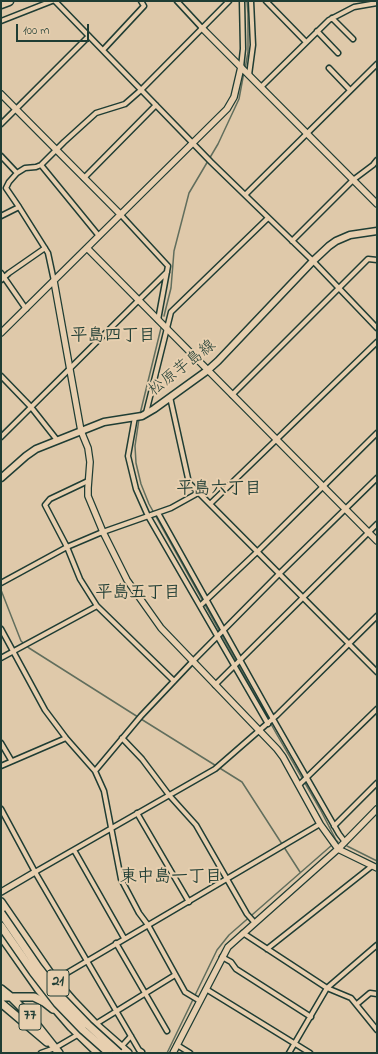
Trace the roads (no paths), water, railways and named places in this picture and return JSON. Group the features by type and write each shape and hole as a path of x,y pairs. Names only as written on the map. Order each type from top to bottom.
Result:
{"highway":[{"path":"1,4 9,1"}],"main road":[{"name":"松原芋島線","path":"1,478 36,449 104,422 140,416 170,397 218,361 313,261 336,241 350,235 377,231"},
{"name":"21","path":"1,902 35,954 55,980 120,1050"},
{"name":"21","path":"1,913 38,967 62,998 88,1025 120,1050 128,1053"},
{"name":"21","path":"1,926 57,1003 83,1030 109,1053"},
{"name":"21","path":"1,936 39,990 59,1014 98,1053"},
{"name":"77","path":"1,989 28,1014 56,1051"},
{"path":"1,997 36,997 59,1014"},
{"name":"77","path":"1,1003 56,1051"},
{"path":"111,1039 113,1051 116,1053"}],"street":[{"path":"1,21 52,1"},
{"path":"55,1 209,159 313,261 338,289 377,328"},
{"path":"103,50 144,6 141,1"},
{"path":"177,1 377,204"},
{"path":"229,1 141,90 125,104 96,113 41,165 25,168 17,173 6,188 48,254 80,431 88,448 90,462 88,496 103,532 127,580 161,628 283,757 300,784 320,824 337,848 375,867 267,949"},
{"path":"242,1 245,71"},
{"path":"1,333 227,109 245,71 253,45 251,1"},
{"path":"266,1 306,42"},
{"path":"261,87 332,18 354,7 377,3"},
{"path":"332,18 353,39"},
{"path":"317,32 338,53"},
{"path":"1,124 89,36"},
{"path":"245,195 377,64"},
{"path":"329,68 350,90"},
{"path":"1,94 168,266 158,320"},
{"path":"84,178 156,105"},
{"path":"1,156 17,173"},
{"path":"292,241 353,180 373,165 377,160"},
{"path":"41,165 99,236"},
{"path":"1,216 19,207"},
{"path":"268,218 171,312 128,456 136,489 200,605 220,633 270,722 306,778 338,834 346,842"},
{"path":"2,278 45,248"},
{"path":"87,248 377,541"},
{"path":"232,395 368,259 377,260"},
{"path":"1,437 167,272"},
{"path":"1,273 2,278 26,309"},
{"path":"210,504 377,342"},
{"path":"1,376 31,407 57,440"},
{"path":"170,397 189,483 377,672"},
{"path":"200,605 257,552 377,433"},
{"path":"95,771 140,717 192,662 377,478"},
{"path":"88,481 50,499 45,505 67,547 80,579 98,606 174,681"},
{"path":"1,583 67,547 103,532 171,508 198,493"},
{"path":"157,513 206,600 220,633 270,722"},
{"path":"215,685 377,524"},
{"path":"1,658 24,644 98,606"},
{"path":"1,892 215,769 270,722 377,616"},
{"path":"1,629 44,710 95,771 104,791 121,880 185,992 198,1000"},
{"path":"300,784 377,708"},
{"path":"1,766 11,760 66,738"},
{"path":"122,738 142,759 169,795 196,825 227,880 253,921"},
{"path":"1,743 11,760"},
{"path":"334,826 377,784"},
{"path":"1,809 35,872 117,1011 138,1050 142,1052"},
{"path":"173,1053 198,1000 206,989 228,947 253,921 337,848 346,842 377,809"},
{"path":"138,813 189,902"},
{"path":"55,980 320,824"},
{"path":"74,850 124,938"},
{"path":"243,933 327,988 351,998 377,1030"},
{"path":"116,943 167,1031"},
{"path":"289,1053 327,988 377,945"},
{"path":"222,958 230,962 236,969 311,1017"},
{"path":"41,1053 56,1051 78,1034 176,975"},
{"path":"206,989 310,1053"},
{"path":"357,1004 370,993 377,994"},
{"path":"120,1050 131,1036"},
{"path":"177,1045 190,1053"}],"waterway":[{"path":"245,69 248,52 247,1"},
{"path":"164,316 171,288 174,251 189,193 218,144 239,99 244,72"},
{"path":"140,414 161,328"},
{"path":"139,419 135,446 136,463 141,484 149,504 338,842"},
{"path":"1,590 21,641 29,648 138,717"},
{"path":"141,719 242,782 300,872"},
{"path":"167,1053 217,950 229,935 332,845"},
{"path":"347,846 377,861"}],"district":[{"name":"平島四丁目","path":"113,337"},
{"name":"平島六丁目","path":"219,490"},
{"name":"平島五丁目","path":"138,594"},
{"name":"東中島一丁目","path":"171,878"}]}
